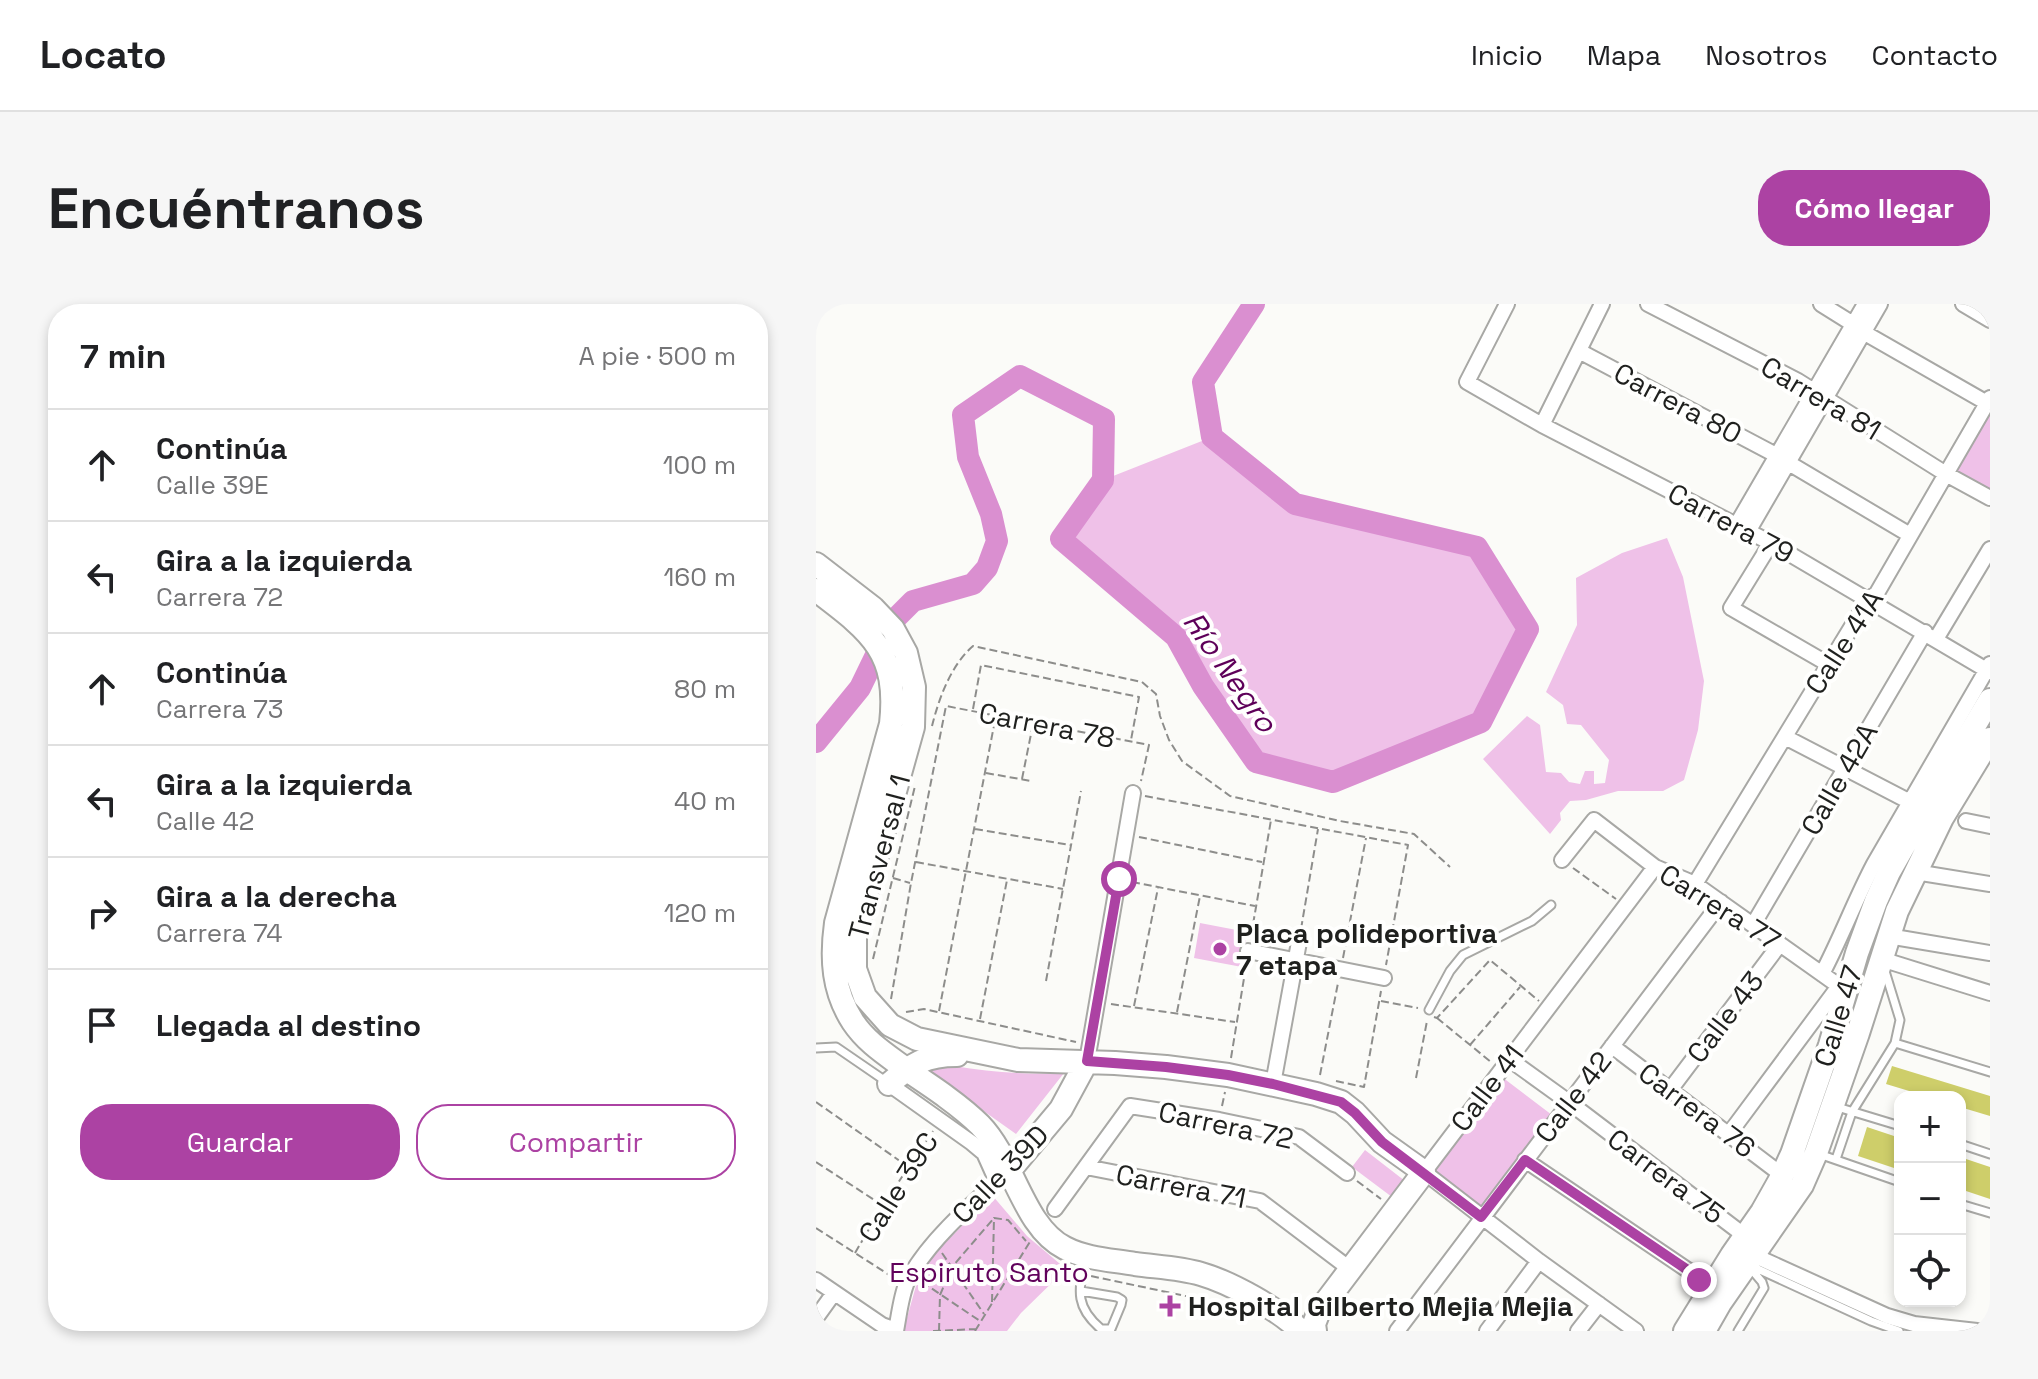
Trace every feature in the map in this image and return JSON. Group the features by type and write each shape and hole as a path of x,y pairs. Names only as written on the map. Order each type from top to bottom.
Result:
{"street":[{"name":"Carrera 79","path":"1507,304 1467,382 1542,425 1743,527 1989,668"},
{"path":"1542,425 1602,304"},
{"name":"Carrera 81","path":"1648,304 1798,381 1946,474 1990,498"},
{"path":"1821,304 1858,328 1989,400"},
{"path":"1858,328 1865,304"},
{"path":"1743,527 1858,328 1880,304"},
{"path":"1963,304 1990,320"},
{"name":"Carrera 80","path":"1579,351 1782,459 1910,535"},
{"name":"Calle 41A","path":"1695,884 1868,600 1877,593 1989,400"},
{"path":"1771,543 1731,608 1828,664"},
{"name":"Calle 42A","path":"1753,925 1845,769 1990,549"},
{"name":"Transversal 1","path":"816,564 866,615"},
{"name":"Transversal 1","path":"816,590 893,629 906,653 914,687 911,728 855,934 855,969 865,997 880,1015 902,1033 938,1045 1018,1060 1088,1053"},
{"name":"Calle 47","path":"1704,1331 1748,1252 1762,1212 1792,1154 1844,987 1876,901 1917,806 1989,668"},
{"name":"Calle 47","path":"1822,974 1874,864 1990,700"},
{"name":"Transversal 1","path":"911,728 836,923 833,965 838,991 852,1021 898,1076 979,1125 993,1142 1003,1176 1021,1194 1034,1236"},
{"path":"1785,737 1917,806"},
{"name":"Calle 47","path":"1685,1331 1704,1300 1792,1201 1826,1156 1842,1109 1858,1033 1897,911 1942,818 1990,739"},
{"path":"1088,1053 1136,794"},
{"name":"Carrera 77","path":"1562,860 1594,820 1655,867 1695,884 1844,987"},
{"path":"1966,821 1990,826"},
{"name":"Calle 41","path":"1317,1321 1350,1269 1655,867"},
{"path":"1915,872 1990,884"},
{"name":"Calle 42","path":"1397,1331 1721,902"},
{"path":"1888,936 1990,953"},
{"path":"1273,1084 1299,942"},
{"name":"Calle 43","path":"1670,1090 1780,944"},
{"path":"1248,951 1384,978"},
{"path":"1881,959 1990,993"},
{"path":"1729,1134 1844,987"},
{"name":"Carrera 76","path":"1612,1046 1782,1175"},
{"name":"Carrera 72","path":"1088,1053 1228,1075 1341,1102 1382,1142 1424,1172"},
{"name":"Calle 39D","path":"896,1330 908,1280 919,1261 934,1242 1003,1176 1061,1109 1088,1053"},
{"path":"990,1055 938,1055 914,1064 898,1076 940,1120 984,1153 1003,1176"},
{"name":"Carrera 75","path":"1505,1065 1570,1103 1748,1252 1887,1316 1914,1324 1977,1331"},
{"name":"Carrera 72","path":"1086,1167 1130,1106 1299,1137 1347,1173"},
{"path":"1402,1201 1410,1179 1404,1157"},
{"path":"1525,1160 1692,1273 1703,1288 1704,1300"},
{"path":"1055,1209 1086,1167"},
{"name":"Carrera 71","path":"1086,1167 1260,1201 1350,1269"},
{"path":"1424,1172 1636,1331"},
{"path":"1034,1236 1086,1257 1199,1273 1235,1289 1291,1328 1317,1321"},
{"path":"1487,1331 1539,1261"},
{"path":"816,1280 882,1325 896,1330"},
{"path":"816,1318 834,1293"},
{"path":"1578,1331 1599,1304"}],"lane":[{"path":"1429,1010 1450,971 1463,955 1532,921 1551,905"},
{"path":"1881,959 1900,1020 1895,1043 1842,1109 1894,1124"},
{"path":"1895,1043 1990,1072"},
{"path":"816,1048 836,1047 898,1076"},
{"path":"1966,1146 1990,1154"},
{"path":"1826,1156 1894,1180"},
{"path":"1966,1206 1989,1212"},
{"path":"1738,1331 1764,1288 1748,1252"},
{"path":"1748,1252 1871,1321 1899,1331"},
{"path":"1081,1291 1122,1300 1111,1329 1101,1329 1084,1312 1081,1291 1086,1257"}],"path":[{"path":"911,728 938,704 961,656 973,646 1142,682 1156,694 1169,740 1182,761 1230,796 1414,834 1450,867"},
{"path":"973,711 981,665 1139,697 1131,741"},
{"name":"Carrera 78","path":"915,862 946,706 1149,745 1136,794"},
{"path":"939,1012 996,715"},
{"path":"1022,779 1034,723"},
{"path":"984,773 1031,781"},
{"path":"871,970 918,776"},
{"path":"1046,981 1081,791"},
{"path":"1136,794 1408,845"},
{"path":"973,828 1070,845"},
{"path":"1299,942 1319,828"},
{"path":"1126,835 1264,863"},
{"path":"1562,860 1625,906"},
{"path":"892,1006 915,862 1063,889"},
{"path":"893,878 911,883"},
{"path":"980,1021 1007,879"},
{"path":"1119,879 1256,906"},
{"path":"1134,1006 1158,886"},
{"path":"1177,1013 1200,895"},
{"path":"1437,1018 1490,960 1548,1008"},
{"name":"Calle 41","path":"1470,1045 1521,986"},
{"path":"1380,1000 1429,1010"},
{"path":"1097,1002 1237,1023"},
{"path":"900,1011 924,1009 980,1021 1088,1053"},
{"path":"1416,1078 1428,1016 1437,1018 1470,1045 1505,1065"},
{"path":"1219,1120 1228,1075"},
{"path":"1334,1081 1364,1087"},
{"path":"816,1102 908,1166"},
{"name":"Calle 39C","path":"855,1253 940,1120"},
{"path":"816,1162 883,1205"},
{"path":"1347,1173 1402,1201"},
{"path":"933,1331 975,1330 1034,1236 1008,1220 994,1218"},
{"path":"938,1331 940,1295 952,1267 994,1218"},
{"path":"992,1303 994,1218"},
{"path":"816,1228 855,1253 940,1295 981,1322"},
{"path":"934,1242 984,1315"}],"green space":[{"path":"1990,408 1990,491 1954,470"},
{"path":"1212,437 1295,504 1477,547 1528,629 1481,722 1333,782 1256,762 1203,686 1176,637 1061,539 1103,480"},
{"path":"1667,538 1683,577 1704,681 1698,730 1684,780 1663,791 1618,791 1570,801 1550,834 1483,759 1527,716 1540,725 1546,772 1561,773 1569,782 1580,784 1585,771 1594,771 1594,784 1605,783 1609,760 1581,725 1567,724 1563,705 1546,692 1577,625 1576,578 1622,553"},
{"name":"Placa polideportiva 7 etapa","path":"1200,923 1247,932 1242,967 1194,958"},
{"path":"954,1066 1036,1074 1064,1073 1016,1134 923,1068"},
{"path":"1502,1077 1552,1115 1482,1207 1433,1169"},
{"path":"1365,1150 1405,1181 1392,1197 1352,1167"},
{"name":"Espiruto Santo","path":"992,1195 1027,1236 1066,1269 1007,1331 905,1331 921,1268"}],"building":[{"path":"1892,1066 1990,1096 1990,1116 1966,1109 1966,1091 1909,1091 1886,1084"},
{"path":"1867,1127 1894,1136 1894,1168 1858,1156"},
{"path":"1966,1159 1990,1167 1990,1199 1966,1191"}],"waterway":[{"name":"Río Negro","path":"816,742 860,688 892,622 913,601 973,584 987,568 997,541 991,514 968,457 963,415 1020,376 1104,419 1103,480 1061,539 1176,637 1203,686 1256,762 1333,782 1481,722 1528,629 1477,547 1295,504 1212,437 1203,382 1254,304"}],"place":[{"name":"Placa polideportiva 7 etapa","path":"1220,949"},
{"name":"Hospital Gilberto Mejia Mejia","path":"1170,1306"}],"route":[{"path":"1119,879 1087,1061 1228,1075 1341,1102 1382,1142 1481,1217 1525,1160 1699,1280"}]}
